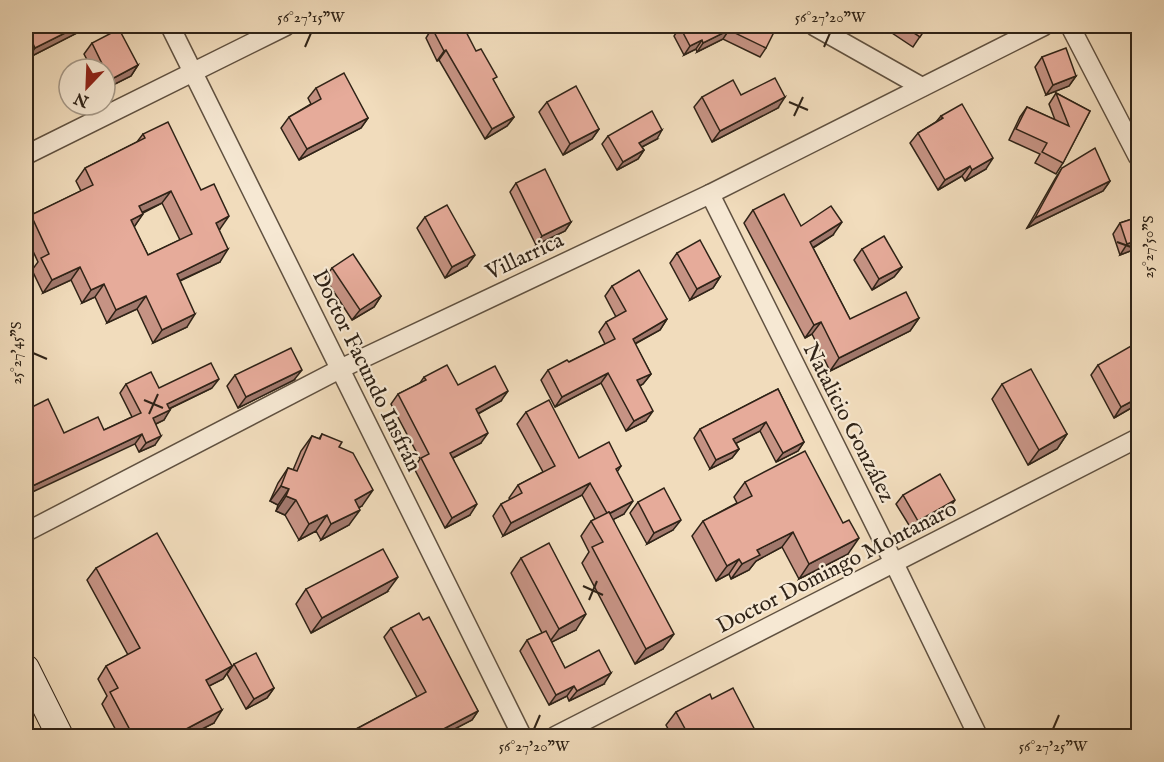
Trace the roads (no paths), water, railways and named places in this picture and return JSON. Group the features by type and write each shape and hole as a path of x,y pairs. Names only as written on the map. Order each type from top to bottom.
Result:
{"street":[{"name":"Doctor Facundo Insfrán","path":"170,26 522,736"},
{"path":"26,155 286,26"},
{"path":"814,26 922,87"},
{"name":"Villarrica","path":"26,532 340,369 710,194 1044,26"},
{"path":"1071,26 1138,157"},
{"name":"Natalicio González","path":"710,194 978,736"},
{"name":"Doctor Domingo Montanaro","path":"555,736 1138,438"},
{"path":"26,668 60,736"}]}
